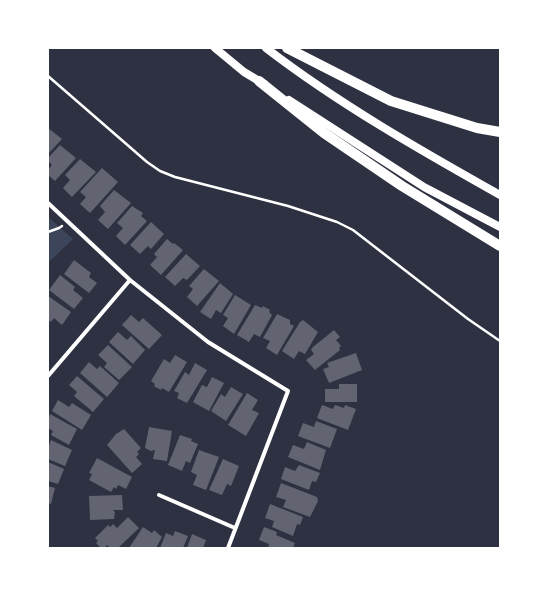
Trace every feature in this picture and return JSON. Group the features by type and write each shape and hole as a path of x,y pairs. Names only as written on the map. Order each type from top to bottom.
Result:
{"highway":[{"path":"287,48 391,101 470,126 500,132"},
{"path":"259,81 337,142 402,186 500,246"}],"main road":[{"path":"215,48 244,72 424,187 500,227"},
{"path":"266,48 291,67 364,115 500,195"}],"street":[{"path":"48,202 130,280 208,342 288,391 228,548"},
{"path":"48,376 130,280"},
{"path":"160,495 235,528"}],"path":[{"path":"48,76 160,171 175,177 288,206 337,222 353,230 468,319 500,341"},
{"path":"48,232 59,228 67,220"}],"shaded area":[{"path":"48,217 73,239 48,263"}],"building":[{"path":"48,128 62,139 48,154"},
{"path":"60,145 76,158 55,181 48,175 48,170 52,165 48,161 48,158"},
{"path":"80,159 96,172 72,197 63,188 70,180 65,175"},
{"path":"102,168 118,182 90,213 80,204 86,197 80,192"},
{"path":"114,190 131,203 108,229 98,220 105,212 100,206"},
{"path":"132,206 143,213 141,216 147,221 125,245 116,236 123,228 117,223"},
{"path":"151,222 164,234 151,249 148,246 140,254 130,245"},
{"path":"167,239 183,250 161,275 150,265 157,257 154,254"},
{"path":"186,254 200,266 187,280 183,278 175,286 165,277"},
{"path":"74,260 91,273 89,277 97,283 89,293 64,274"},
{"path":"204,269 219,281 197,306 187,297 193,289 189,286"},
{"path":"60,275 75,287 73,290 83,298 74,309 49,290"},
{"path":"220,283 233,294 221,313 216,310 211,319 200,312"},
{"path":"235,295 251,305 234,334 223,326 228,318 223,315"},
{"path":"48,296 71,312 62,325 54,318 51,322 48,320"},
{"path":"255,305 262,308 263,306 270,310 269,312 272,315 260,337 254,334 249,342 237,335"},
{"path":"277,314 290,320 290,324 294,326 277,355 266,348 270,341 263,338"},
{"path":"131,315 139,322 143,318 162,335 149,349 122,325"},
{"path":"303,320 318,332 305,354 299,351 294,359 282,351 300,322"},
{"path":"334,330 340,337 336,340 341,346 339,348 340,350 315,370 306,360 314,354 311,350 313,347"},
{"path":"118,332 127,340 131,336 145,350 133,364 109,342"},
{"path":"108,345 132,367 119,380 104,367 107,363 98,355"},
{"path":"356,353 362,370 329,383 323,369 329,367 327,363"},
{"path":"175,355 187,362 169,392 162,388 161,390 154,386 155,384 151,381 164,359 170,363"},
{"path":"89,362 97,369 100,366 119,383 107,397 80,373"},
{"path":"195,363 207,370 187,403 177,398 179,393 174,391 185,372 189,375"},
{"path":"77,376 104,399 93,412 74,396 77,392 69,385"},
{"path":"212,377 224,383 209,411 193,402 202,385 207,387"},
{"path":"339,384 357,384 357,402 325,402 325,389 339,389"},
{"path":"231,387 243,394 226,421 211,411 221,394 225,397"},
{"path":"247,393 258,400 252,410 259,413 246,436 228,425"},
{"path":"58,400 69,407 72,403 91,415 82,430 52,411"},
{"path":"322,405 333,409 335,405 344,408 345,405 356,409 348,430 317,418"},
{"path":"50,414 77,429 69,445 51,435 53,431 48,428 48,419"},
{"path":"316,421 337,429 330,448 298,436 303,423 314,427"},
{"path":"149,427 172,431 167,461 153,459 155,450 151,451 145,448"},
{"path":"124,429 141,448 137,452 139,454 136,457 142,464 132,473 107,445 116,434"},
{"path":"180,435 192,439 191,441 198,444 190,463 186,461 182,471 168,465"},
{"path":"51,440 72,450 65,466 48,459 48,444 49,445"},
{"path":"307,442 326,450 320,470 288,457 293,445 304,449"},
{"path":"199,450 219,457 206,490 193,485 197,475 191,472"},
{"path":"97,458 132,477 126,489 118,485 116,489 114,487 111,492 89,480 92,474 89,473"},
{"path":"223,459 239,466 231,486 227,484 222,495 209,490"},
{"path":"48,462 64,469 58,484 48,481"},
{"path":"299,465 320,473 316,482 312,481 309,490 281,479 285,467 295,471"},
{"path":"281,483 317,497 318,501 310,517 283,507 286,500 276,497"},
{"path":"48,486 55,488 51,504 48,503"},
{"path":"122,495 123,510 113,510 115,512 114,519 90,520 89,496"},
{"path":"270,504 303,517 300,525 297,524 293,536 272,527 274,521 265,518"},
{"path":"128,517 139,528 118,548 110,548 107,545 105,548 101,548 96,543 98,541 95,538 108,525 110,527 113,524 117,528"},
{"path":"143,527 152,533 154,530 162,537 156,548 129,548"},
{"path":"264,527 277,532 276,535 295,543 293,548 268,548 269,544 259,540"},
{"path":"175,531 188,536 183,548 160,548 166,533 173,536"},
{"path":"192,534 206,540 203,548 187,548"}]}
